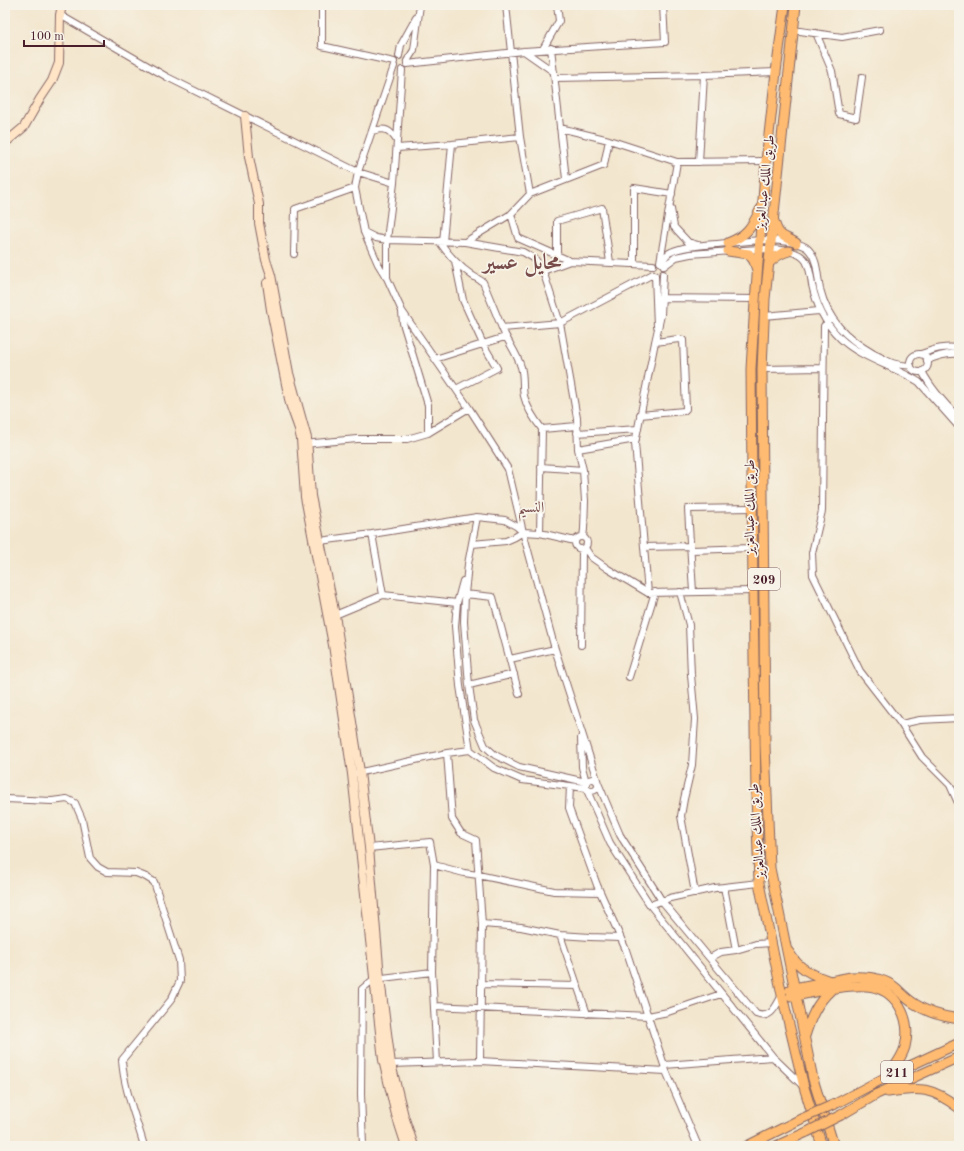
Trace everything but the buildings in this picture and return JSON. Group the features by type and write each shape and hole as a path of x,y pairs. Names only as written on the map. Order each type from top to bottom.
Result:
{"main road":[{"name":"طريق الملك عبدالعزيز","path":"785,5 766,161 751,369 752,591 756,794 759,883 782,995 804,1087 822,1146"},
{"name":"طريق الملك عبدالعزيز","path":"796,5 774,221 768,263 764,316 762,368 765,745 770,868 813,1079 834,1146"},
{"path":"728,247 747,232 763,206"},
{"path":"774,221 777,230 782,236 796,243"},
{"path":"728,247 749,254 754,261 757,273"},
{"path":"768,263 781,252 789,251"},
{"path":"786,946 792,958 800,967 831,985 868,986 887,993 895,1000 907,1022 908,1033 905,1048 900,1059 888,1076"},
{"path":"782,995 831,985 860,977 882,981 895,987 902,995 928,1011 944,1017 959,1019"},
{"path":"804,1037 812,1013 831,985"},
{"name":"211","path":"747,1146 837,1103 888,1076 959,1043"},
{"name":"211","path":"776,1146 841,1115 877,1094 959,1057"},
{"path":"877,1094 906,1089 932,1091 959,1108"}],"street":[{"path":"5,143 24,127 52,81 60,63 60,15 62,5"},
{"path":"322,5 322,46 394,64 397,69 402,70"},
{"path":"387,278 387,240 394,183 402,70 406,68 414,50 420,5"},
{"path":"506,5 520,137 530,194"},
{"path":"543,49 559,21 557,5"},
{"path":"407,63 551,48 666,42 663,5"},
{"path":"60,15 167,77 358,172 394,183"},
{"path":"418,15 401,46 399,56 396,58 358,172 355,188 364,232 378,264 387,278 402,311 456,389 508,469 555,649 598,783 620,836 662,901 756,1014 762,1016 768,1015 776,1006 782,995"},
{"path":"793,30 842,37 880,30"},
{"path":"816,33 832,72 839,114 856,118 862,77"},
{"path":"551,48 566,179"},
{"path":"524,51 554,75 704,75 776,72"},
{"path":"399,56 404,57 407,63"},
{"path":"699,162 704,75"},
{"path":"245,116 249,157 259,204 259,223 266,260 271,275 304,444 311,496 335,615 356,773 377,978 392,1064 404,1116 414,1146"},
{"path":"560,128 608,140 677,162 766,161"},
{"path":"372,131 381,129 390,131 397,144"},
{"path":"397,144 452,144 520,137"},
{"path":"465,242 511,214 530,194 604,165 608,140"},
{"path":"452,144 441,242 447,254 454,261 471,276 483,282 505,337 514,351 521,368 524,396 530,413 542,429 540,533"},
{"path":"629,677 651,592 644,547 635,443 657,331 659,298 663,274 666,271 662,264 677,162"},
{"path":"294,254 296,209 355,188"},
{"path":"634,264 634,188 672,194"},
{"path":"670,205 674,227 688,242 701,246"},
{"path":"556,255 558,221 602,208 610,262"},
{"path":"511,214 518,238 570,261"},
{"path":"364,232 376,238 387,240 465,242 523,252 535,259 543,271 560,323 577,418 578,449 583,470 585,501 583,537"},
{"path":"662,264 667,254 672,251 701,246 728,247 796,243 807,248 815,261 820,289 829,319 841,338 855,349 919,382 959,427"},
{"path":"771,245 797,253 806,261 819,311 840,328 849,338 863,347 891,363 922,371 940,398 959,418"},
{"path":"543,271 570,261 653,265 657,262 662,264 690,254 728,247"},
{"path":"454,261 463,300 483,344 497,368 456,389"},
{"path":"653,265 651,270 654,275 659,298"},
{"path":"502,328 560,323 654,275 659,276 663,274"},
{"path":"659,298 755,299"},
{"path":"402,311 403,323 428,405 428,433"},
{"path":"764,316 819,311"},
{"path":"829,319 824,326 822,511 812,553 813,575 860,671 900,724 922,757 950,785 959,805"},
{"path":"435,359 505,337"},
{"path":"640,415 684,411 686,409 683,340 678,339 655,342"},
{"path":"913,368 911,360 915,355 937,348 959,348"},
{"path":"921,354 926,357 928,361"},
{"path":"922,371 926,367 928,361 941,354 959,354"},
{"path":"762,368 823,368"},
{"path":"890,368 913,368"},
{"path":"304,444 357,439 406,439 428,433 468,408"},
{"path":"542,429 577,426"},
{"path":"577,433 638,429"},
{"path":"578,449 636,439"},
{"path":"304,444 305,497 369,848 383,1060 396,1115 406,1146"},
{"path":"541,467 583,470"},
{"path":"693,592 688,509 752,508"},
{"path":"320,541 477,518 505,520 524,532"},
{"path":"477,518 468,564 457,603 455,626 460,686 470,750 494,768 522,780 570,786 586,785"},
{"path":"472,544 506,541 524,532 540,533 575,541"},
{"path":"372,534 383,595"},
{"path":"575,541 579,537 583,537"},
{"path":"581,646 583,548 587,545 587,541 583,537"},
{"path":"575,541 577,547 583,548 591,557 651,592 752,591"},
{"path":"644,547 752,548"},
{"path":"468,564 464,622 469,685 474,720 485,746 495,755 520,768 586,785 588,790 595,791 598,783"},
{"path":"680,592 689,625 695,719 692,765 681,816 695,893"},
{"path":"465,594 493,597 519,694"},
{"path":"335,615 383,595 457,603"},
{"path":"510,659 555,649"},
{"path":"469,685 514,674"},
{"path":"900,724 920,720 959,718"},
{"path":"580,729 582,767 586,785 610,843 650,906 773,1057 804,1087"},
{"path":"356,773 485,746"},
{"path":"447,753 452,819 461,833 476,840 482,924 480,1062"},
{"path":"586,785 591,778 597,780 598,783"},
{"path":"570,786 569,808 600,892 626,950 666,1072 698,1146"},
{"path":"5,799 52,801 67,798 75,803 82,819 90,858 98,867 107,872 136,873 154,882 179,960 180,981 171,1000 122,1060 127,1093 144,1146"},
{"path":"369,848 430,842 434,864 432,972 437,1062"},
{"path":"434,864 464,873 554,891 600,892"},
{"path":"650,906 670,898 715,888 759,883"},
{"path":"724,887 736,950"},
{"path":"482,924 521,927 560,934 620,938"},
{"path":"560,934 587,1014"},
{"path":"710,958 720,952 736,950 756,944 771,944"},
{"path":"363,1146 361,1094 362,989 377,978 432,972"},
{"path":"481,984 578,986"},
{"path":"434,1006 648,1016 668,1012 721,994"},
{"path":"664,1065 773,1057"},
{"path":"392,1064 480,1062 666,1072"}],"district":[{"name":"محايل عسير","path":"522,261"},
{"name":"النسيم","path":"531,507"}]}
